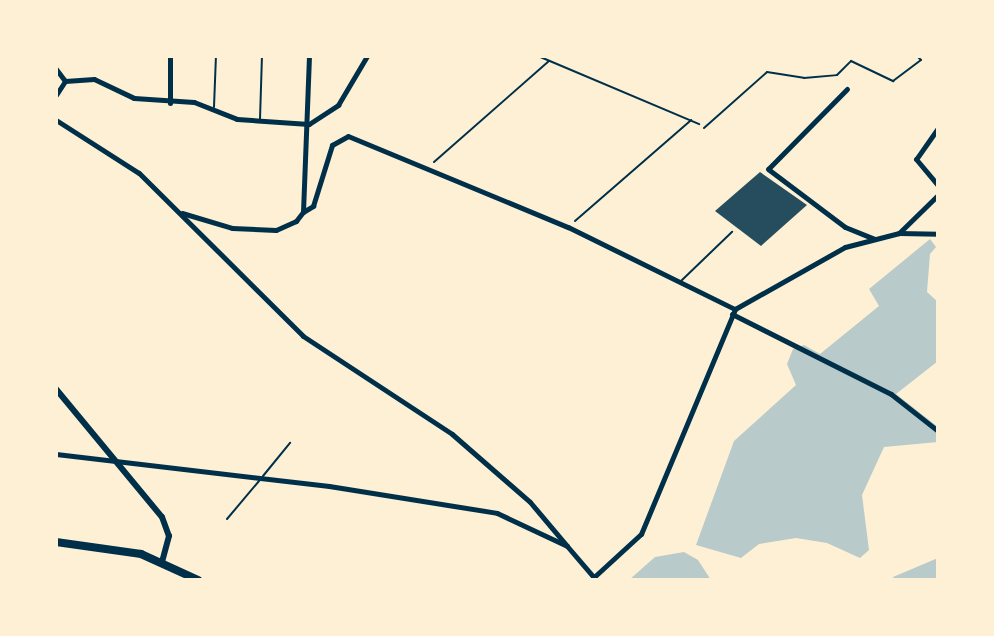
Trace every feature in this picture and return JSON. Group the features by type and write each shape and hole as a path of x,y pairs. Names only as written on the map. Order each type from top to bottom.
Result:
{"main road":[{"path":"56,542 162,562 198,580"}],"street":[{"path":"170,56 170,103"},
{"path":"303,212 309,124 309,56"},
{"path":"65,81 94,79 134,98 214,107 237,119 309,124 338,105 367,56"},
{"path":"56,69 65,81"},
{"path":"56,95 65,81"},
{"path":"847,89 768,169 845,227 875,240"},
{"path":"56,120 111,150 182,213 275,314 343,366 452,434 530,502 595,579 641,534 733,311 845,247 899,233 938,234"},
{"path":"938,128 916,159 938,185"},
{"path":"182,213 220,226 276,230 313,206 332,145 348,136 424,171 568,227 680,282 891,394 938,431"},
{"path":"899,233 938,195"},
{"path":"56,389 166,526 162,562"},
{"path":"56,454 262,477 497,513 567,546"}],"lane":[{"path":"214,107 216,56"},
{"path":"260,122 262,56"},
{"path":"704,128 767,72 804,78 837,75 851,61 893,81 921,60 917,56"},
{"path":"680,282 732,232"},
{"path":"227,519 290,443"}],"path":[{"path":"538,56 693,119 704,128"},
{"path":"424,171 549,61"},
{"path":"568,227 693,119"}],"shaded area":[{"path":"930,239 936,247 930,254 927,292 938,302 938,361 896,394 938,427 938,442 884,447 862,495 869,550 860,558 827,543 796,538 759,544 741,558 696,545 734,441 796,385 787,364 793,349 804,345 820,354 879,306 869,289"},
{"path":"684,552 698,560 711,580 629,580 655,557"},
{"path":"938,558 938,580 894,580 893,577"}],"building":[{"path":"760,172 807,205 761,246 715,211"}]}
